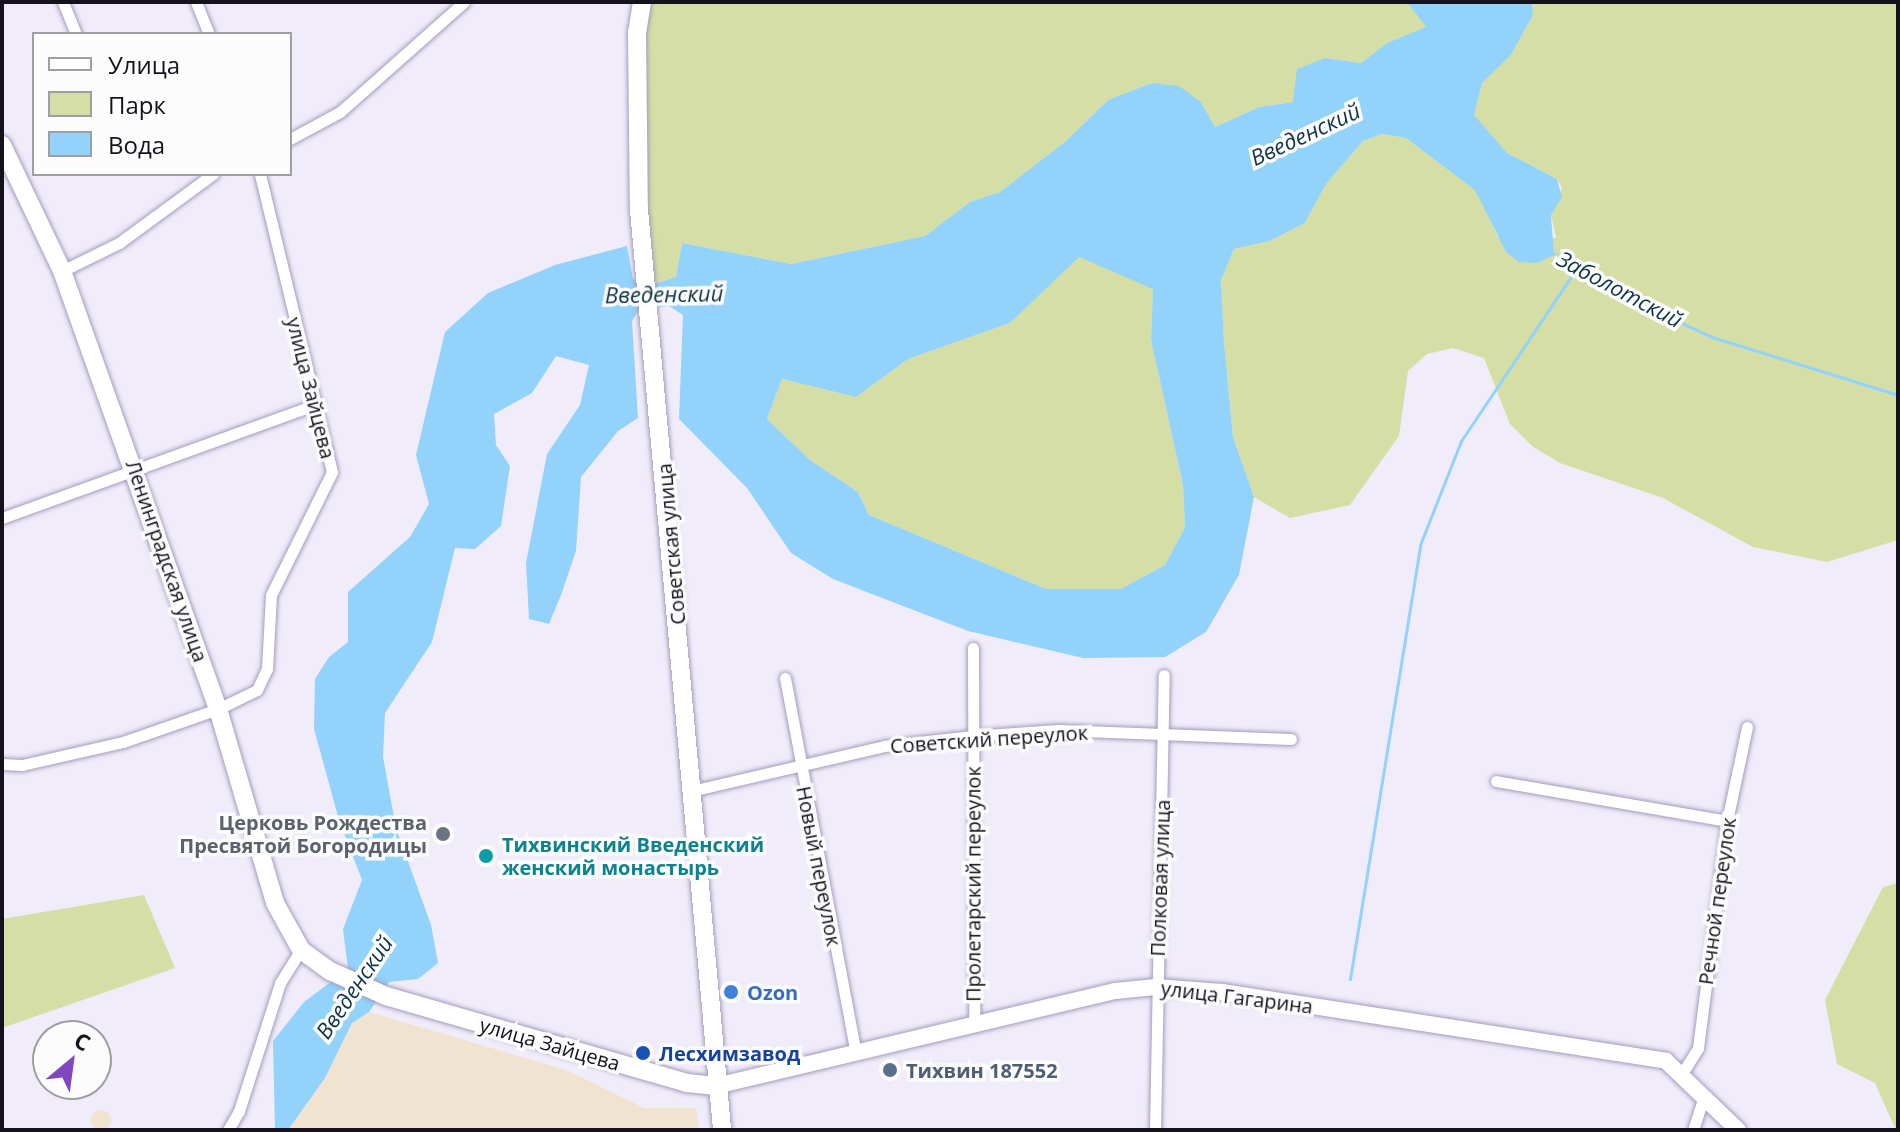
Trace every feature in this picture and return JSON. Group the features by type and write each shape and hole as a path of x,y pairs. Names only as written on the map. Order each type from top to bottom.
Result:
{"main road":[{"name":"Советская улица","path":"642,2 637,32 644,263 722,1130"},
{"name":"Ленинградская улица","path":"2,145 62,271 137,472 218,709 275,903 301,950 330,971"},
{"name":"улица Зайцева","path":"330,971 386,996 687,1083 716,1086"}],"street":[{"path":"63,2 75,32"},
{"path":"196,2 208,32"},
{"path":"292,138 340,112 464,2"},
{"path":"62,271 119,243 210,176"},
{"name":"улица Зайцева","path":"2,764 123,742 218,709 257,690 267,669 271,595 332,472 317,404 277,262 260,176"},
{"path":"2,518 137,472 317,404"},
{"name":"Пролетарский переулок","path":"973,648 974,1024"},
{"name":"Полковая улица","path":"1155,1130 1164,675"},
{"name":"Новый переулок","path":"785,678 799,769 856,1053"},
{"name":"Речной переулок","path":"1683,1072 1698,1048 1727,821 1747,727"},
{"name":"Советский переулок","path":"691,791 799,769 884,746 972,736 1058,730 1291,739"},
{"path":"1496,781 1727,821"},
{"path":"228,1130 239,1111 280,983 301,950"},
{"name":"улица Гагарина","path":"716,1086 1115,991 1156,987 1222,992 1666,1061 1683,1072"},
{"path":"1683,1072 1703,1099 1738,1130"},
{"path":"1693,1130 1703,1099"}],"shaded area":[{"path":"369,1012 566,1070 644,1108 696,1108 699,1130 288,1130 325,1078 352,1023"},
{"path":"101,1110 108,1113 111,1120 108,1127 101,1130 94,1127 91,1120 94,1113"}],"green space":[{"path":"644,2 1407,2 1427,27 1387,43 1361,63 1325,58 1293,102 1259,107 1215,127 1201,102 1152,83 1108,100 1066,141 1000,192 970,202 925,236 791,264 682,243 676,277 651,285 639,210"},
{"path":"1532,2 1898,2 1898,540 1827,562 1753,547 1663,498 1560,463 1532,446 1510,424 1484,358 1453,348 1427,354 1408,371 1399,436 1350,505 1290,518 1254,497 1233,437 1224,342 1221,280 1234,249 1270,241 1305,223 1326,184 1363,141 1382,134 1406,138 1476,190 1498,237 1556,238 1551,215 1562,188 1557,179 1507,153 1473,116 1482,83 1511,55 1533,15"},
{"path":"1079,256 1153,288 1151,340 1183,485 1185,527 1165,565 1121,589 1046,589 869,515 858,492 810,460 767,419 782,379 856,397 908,359 1010,323"},
{"path":"1898,883 1896,1130 1875,1083 1837,1064 1825,1000 1883,887"},
{"path":"144,895 175,968 2,1028 2,919"}],"water":[{"name":"Введенский","path":"1407,2 1532,2 1533,15 1511,55 1482,83 1474,115 1507,153 1557,179 1562,197 1551,215 1554,255 1537,263 1519,262 1506,252 1475,190 1406,138 1382,134 1363,141 1326,184 1305,223 1270,241 1234,249 1221,280 1224,342 1233,437 1254,497 1239,575 1206,632 1165,657 1083,658 968,631 833,579 791,553 747,488 679,419 683,315 669,306 639,310 632,321 638,418 618,431 581,477 576,551 561,595 549,624 529,619 526,563 547,454 580,405 589,365 556,356 532,393 494,414 496,445 510,466 501,526 475,549 455,548 432,642 385,713 383,757 396,828 431,925 438,963 418,979 389,982 369,1012 352,1023 325,1078 288,1130 275,1130 273,1041 304,1002 348,969 343,929 362,880 339,820 314,729 315,679 329,657 348,642 348,592 410,537 429,504 416,455 445,332 488,293 555,265 627,246 633,279 651,285 676,277 682,243 791,264 925,236 970,202 1000,192 1066,141 1108,100 1152,83 1179,86 1201,102 1215,127 1259,107 1293,102 1297,69 1325,58 1361,63 1387,43 1426,27","holes":["1079,257 1153,289 1151,340 1183,485 1185,527 1165,565 1121,589 1046,589 869,515 858,492 810,460 767,419 782,379 856,397 908,359 1010,323"]}],"waterway":[{"name":"Заболотский","path":"1551,252 1621,295 1712,337 1898,395"},
{"path":"1350,979 1420,545 1461,441 1577,268"}],"place":[{"name":"Церковь Рождества Пресвятой Богородицы","path":"443,834"},
{"name":"Тихвинский Введенский женский монастырь","path":"486,856"},
{"name":"Ozon","path":"731,992"},
{"name":"Лесхимзавод","path":"643,1053"},
{"name":"Тихвин 187552","path":"890,1070"}]}
